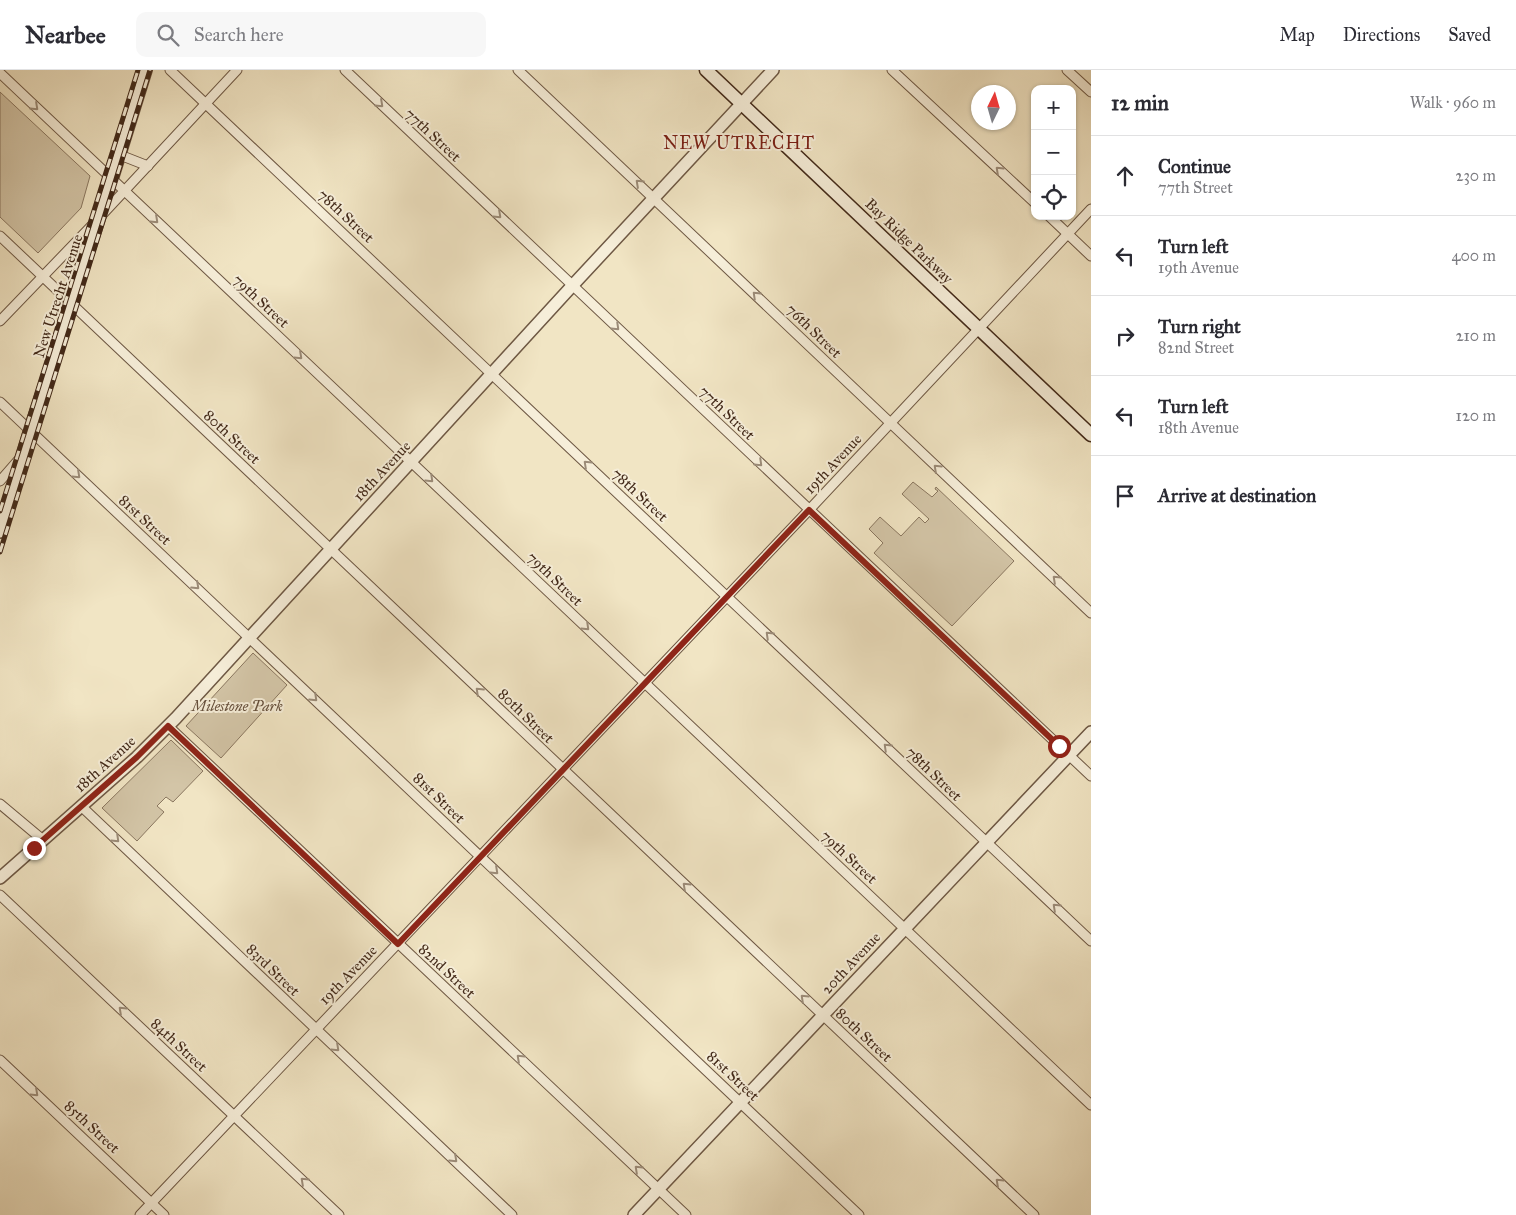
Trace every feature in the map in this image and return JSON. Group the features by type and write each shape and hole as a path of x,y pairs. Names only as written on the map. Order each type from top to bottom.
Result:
{"main road":[{"name":"Bay Ridge Parkway","path":"706,70 1091,435"}],"street":[{"name":"New Utrecht Avenue","path":"0,532 21,457 72,305 146,70"},
{"name":"78th Street","path":"170,70 1091,941"},
{"path":"0,321 237,70"},
{"name":"77th Street","path":"345,70 1091,776"},
{"name":"76th Street","path":"518,70 1091,613"},
{"name":"18th Avenue","path":"0,878 137,757 168,726 773,70"},
{"path":"892,70 1031,199"},
{"path":"1067,70 1091,92"},
{"name":"79th Street","path":"0,73 1091,1105"},
{"path":"120,155 148,166"},
{"name":"19th Avenue","path":"140,1215 481,857 1091,209"},
{"path":"1053,220 1091,256"},
{"name":"80th Street","path":"0,236 1034,1215"},
{"name":"81st Street","path":"0,402 859,1215"},
{"path":"0,481 21,457"},
{"name":"82nd Street","path":"168,726 686,1215"},
{"name":"20th Avenue","path":"634,1215 1091,732"},
{"path":"0,804 43,840"},
{"name":"83rd Street","path":"81,806 512,1215"},
{"name":"84th Street","path":"0,895 339,1215"},
{"name":"85th Street","path":"0,1060 164,1215"}],"green space":[{"path":"0,92 90,176 81,208 38,253 0,217"},
{"path":"913,482 932,497 938,491 935,489 936,487 1014,561 952,626 874,553 883,543 869,529 880,517 901,536 919,517 925,523 929,519 902,494"},
{"name":"Milestone Park","path":"253,653 287,685 221,758 186,726"},
{"path":"171,740 203,771 173,802 166,797 157,806 164,812 137,841 102,808"}],"railway":[{"path":"0,511 138,70"},
{"path":"0,552 150,70"}],"district":[{"name":"NEW UTRECHT","path":"739,143"}],"route":[{"path":"34,848 137,757 168,726 398,944 809,510 1059,746"}]}
